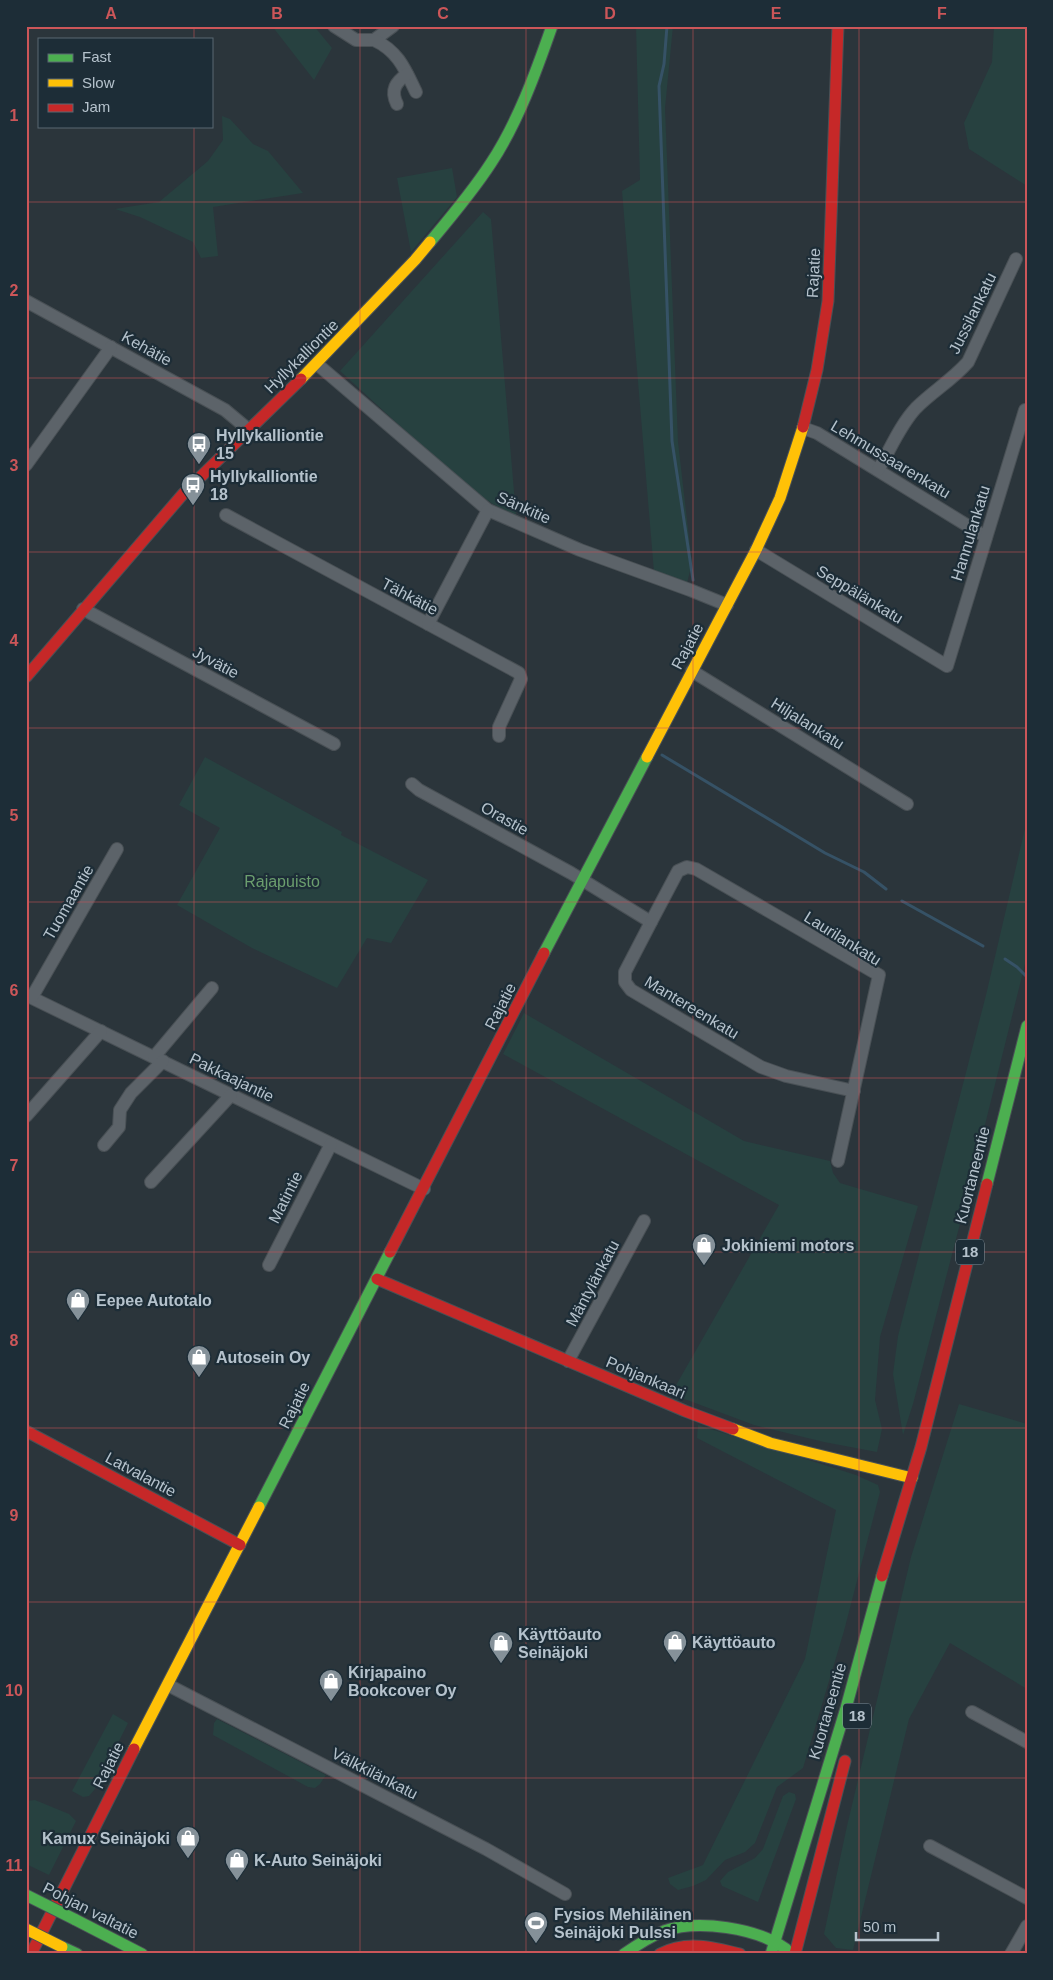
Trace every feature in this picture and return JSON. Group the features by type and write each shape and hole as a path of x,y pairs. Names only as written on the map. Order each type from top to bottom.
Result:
{"main road":[{"name":"Hyllykalliontie","path":"26,677 183,494 317,364 415,260 467,197 492,162 514,121 539,63 552,26"},
{"name":"Rajatie","path":"31,1954 583,880 756,550 780,498 803,428 817,370 828,301 838,26"},
{"name":"Kuortaneentie","path":"771,1954 846,1708 898,1519 912,1478 1027,1026"},
{"name":"Pohjankaari","path":"377,1279 396,1289 685,1411 770,1443 912,1478"},
{"name":"Latvalantie","path":"26,1431 240,1545"},
{"name":"Kuortaneentie","path":"878,1636 908,1521 912,1478"},
{"name":"Kuortaneentie","path":"795,1954 848,1752"},
{"name":"Pohjan valtatie","path":"26,1895 142,1954"},
{"path":"624,1954 642,1940 664,1930 686,1925 715,1926 775,1940 791,1954"},
{"path":"26,1929 77,1954"},
{"path":"660,1954 683,1946 704,1946 740,1954"}],"street":[{"path":"334,26 356,40 374,40 387,46 395,53 416,92"},
{"path":"374,40 393,26"},
{"path":"397,104 394,98 394,88 399,80 407,74"},
{"name":"Jussilankatu","path":"878,470 905,423 916,408 956,376 968,362 1016,259"},
{"name":"Kehätie","path":"26,301 225,410 249,430"},
{"path":"26,465 111,347"},
{"name":"Sänkitie","path":"317,364 488,510 580,550 727,605"},
{"name":"Hannulankatu","path":"947,666 1025,410"},
{"name":"Lehmussaarenkatu","path":"803,428 817,433 986,537"},
{"path":"428,624 488,510"},
{"name":"Tähkätie","path":"226,515 519,672 521,679 499,727 499,736"},
{"name":"Seppälänkatu","path":"756,550 947,666"},
{"name":"Jyvätie","path":"83,609 334,744"},
{"name":"Hiljalankatu","path":"692,670 907,804"},
{"name":"Orastie","path":"412,784 419,790 583,880"},
{"name":"Tuomaantie","path":"29,996 117,849"},
{"name":"Laurilankatu","path":"651,922 678,871 686,868 696,869 879,975 838,1161"},
{"path":"583,880 651,922"},
{"name":"Mantereenkatu","path":"651,922 625,972 625,982 631,990 761,1066 786,1076 854,1091"},
{"path":"104,1145 119,1127 120,1110 212,988"},
{"name":"Pakkaajantie","path":"29,996 424,1189"},
{"path":"26,1116 101,1031"},
{"path":"151,1182 231,1095"},
{"name":"Matintie","path":"269,1265 331,1144"},
{"name":"Mäntylänkatu","path":"568,1361 644,1221"},
{"name":"Välkkilänkatu","path":"168,1685 486,1849 565,1894"},
{"path":"972,1712 1027,1742"},
{"path":"930,1846 1027,1898"},
{"path":"1011,1954 1027,1926"}],"green space":[{"path":"272,26 314,26 332,48 314,80"},
{"path":"636,26 673,26 665,108 678,442 692,563 687,583 654,572 622,191 640,180"},
{"path":"994,26 1027,26 1027,186 969,149 964,123 992,62"},
{"path":"222,116 230,119 253,144 268,151 303,193 213,207 218,256 201,258 193,242 140,217 115,209 159,202 208,161 223,140"},
{"path":"452,168 457,197 411,252 397,178"},
{"path":"483,212 491,219 516,515 490,502 466,486 340,371"},
{"name":"Rajapuisto","path":"205,757 342,832 341,835 428,880 391,943 367,938 337,988 252,948 177,905 220,828 179,805"},
{"path":"1027,820 1027,956 967,1197 913,1404 903,1435 893,1374 898,1336 986,995"},
{"path":"524,1013 744,1141 830,1161 833,1173 840,1183 918,1206 880,1337 875,1400 882,1429 877,1452 824,1442 754,1425 671,1394 779,1205 503,1054"},
{"path":"959,1404 1027,1424 1027,1689 950,1643 909,1719 853,1950 836,1948 824,1934 847,1826 911,1557"},
{"path":"698,1425 856,1475 878,1485 880,1492 844,1631 803,1768 777,1787 755,1843 745,1852 725,1860 706,1880 678,1890 670,1884 668,1878 703,1865 805,1659 836,1510 697,1438"},
{"path":"113,1714 128,1723 95,1789 89,1796 83,1797 72,1791"},
{"path":"217,1719 326,1775 315,1788 308,1787 213,1735 214,1723"},
{"path":"789,1792 795,1794 796,1799 758,1902 722,1886 720,1881 728,1872 755,1858 763,1849 783,1796"},
{"path":"35,1800 69,1814 76,1821 49,1875 26,1864 26,1801"}],"waterway":[{"path":"667,26 664,64 659,86 672,441 693,580"},
{"path":"662,755 825,853 864,872 886,889"},
{"path":"902,901 983,946"},
{"path":"1005,959 1026,976"}],"traffic: fast":[{"path":"430,242 469,194 501,147 526,96 552,26"},
{"path":"544,953 647,757"},
{"path":"987,1184 1027,1026"},
{"path":"259,1507 390,1252"},
{"path":"771,1954 846,1708 882,1576"},
{"path":"26,1895 74,1919"},
{"path":"74,1919 142,1954"},
{"path":"624,1954 643,1941 664,1931 678,1927 693,1926 710,1926 744,1931 774,1942 786,1949"},
{"path":"62,1947 77,1954"}],"traffic: slow":[{"path":"301,379 430,242"},
{"path":"647,757 756,550 780,498 803,427"},
{"path":"733,1429 770,1443 912,1478"},
{"path":"134,1749 259,1507"},
{"path":"26,1929 62,1947"}],"traffic: jam":[{"path":"803,427 817,370 828,301 838,26"},
{"path":"26,677 183,494 301,379"},
{"path":"390,1252 544,953"},
{"path":"882,1576 921,1447 987,1184"},
{"path":"377,1279 685,1411 733,1429"},
{"path":"26,1431 240,1545"},
{"path":"31,1954 134,1749"},
{"path":"795,1954 845,1761"},
{"path":"660,1954 680,1947 690,1946 710,1947 740,1954"}],"place":[{"name":"Hyllykalliontie 15","path":"199,465"},
{"name":"Hyllykalliontie 18","path":"193,506"},
{"name":"Jokiniemi motors","path":"704,1266"},
{"name":"Eepee Autotalo","path":"78,1321"},
{"name":"Autosein Oy","path":"199,1378"},
{"name":"Käyttöauto","path":"675,1663"},
{"name":"Käyttöauto Seinäjoki","path":"501,1664"},
{"name":"Kirjapaino Bookcover Oy","path":"331,1702"},
{"name":"Kamux Seinäjoki","path":"188,1859"},
{"name":"K-Auto Seinäjoki","path":"237,1881"},
{"name":"Fysios Mehiläinen Seinäjoki Pulssi","path":"536,1944"}]}
